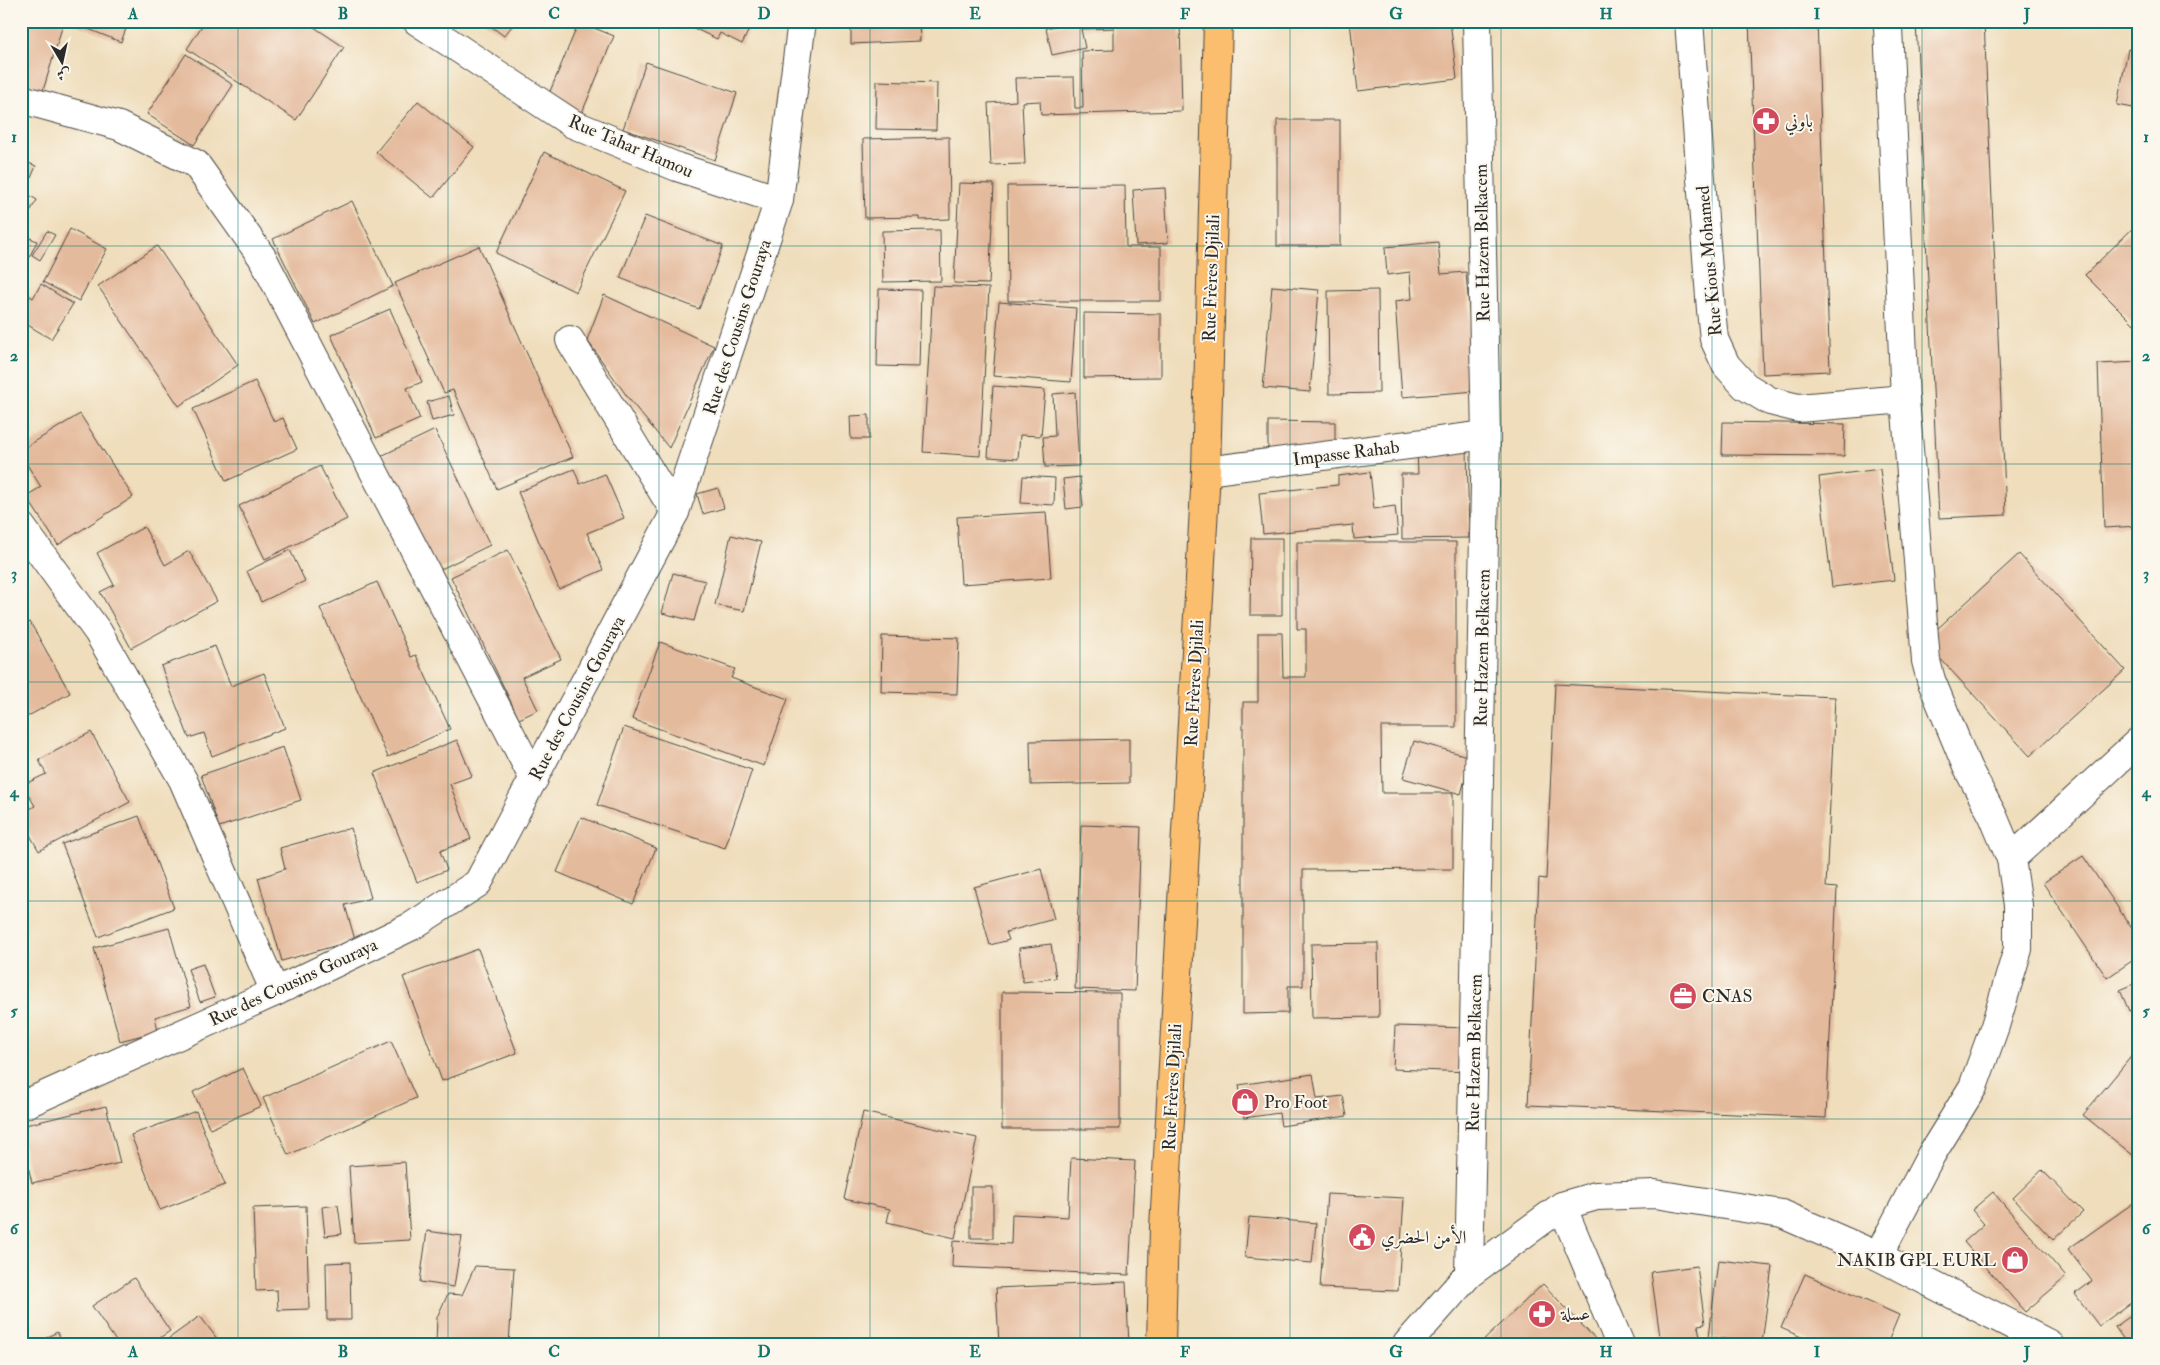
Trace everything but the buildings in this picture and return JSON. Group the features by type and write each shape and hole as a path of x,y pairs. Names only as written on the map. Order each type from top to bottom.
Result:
{"main road":[{"name":"Rue Frères Djilali","path":"1162,1344 1164,1226 1206,471 1218,21"}],"street":[{"name":"Rue Tahar Hamou","path":"417,21 573,124 677,167 779,200"},
{"name":"Rue des Cousins Gouraya","path":"21,1106 275,992 412,926 478,884 675,512 779,200 802,21"},
{"name":"Rue Hazem Belkacem","path":"1469,1274 1486,435 1478,21"},
{"name":"Rue Kious Mohamed","path":"1689,21 1714,339 1726,365 1745,386 1770,401 1798,408 1905,399"},
{"path":"1878,1256 1931,1156 1973,1087 1995,1026 2018,949 2018,905 2011,859 1992,816 1966,767 1930,680 1923,637 1905,399 1888,27"},
{"path":"21,99 119,126 196,164 262,257 534,779"},
{"path":"570,340 675,512"},
{"name":"Impasse Rahab","path":"1206,471 1486,435"},
{"path":"21,526 98,632 183,780 275,992"},
{"path":"2011,859 2139,741"},
{"path":"1407,1344 1469,1274 1562,1206 1596,1196 1655,1194 1782,1214 1878,1256 2049,1344"},
{"path":"1562,1206 1620,1344"}],"place":[{"name":"باوني","path":"1766,121"},
{"name":"CNAS","path":"1683,996"},
{"name":"Pro Foot","path":"1245,1102"},
{"name":"الأمن الحضري","path":"1362,1237"},
{"name":"NAKIB GPL EURL","path":"2015,1260"},
{"name":"عسلة","path":"1542,1314"}]}
